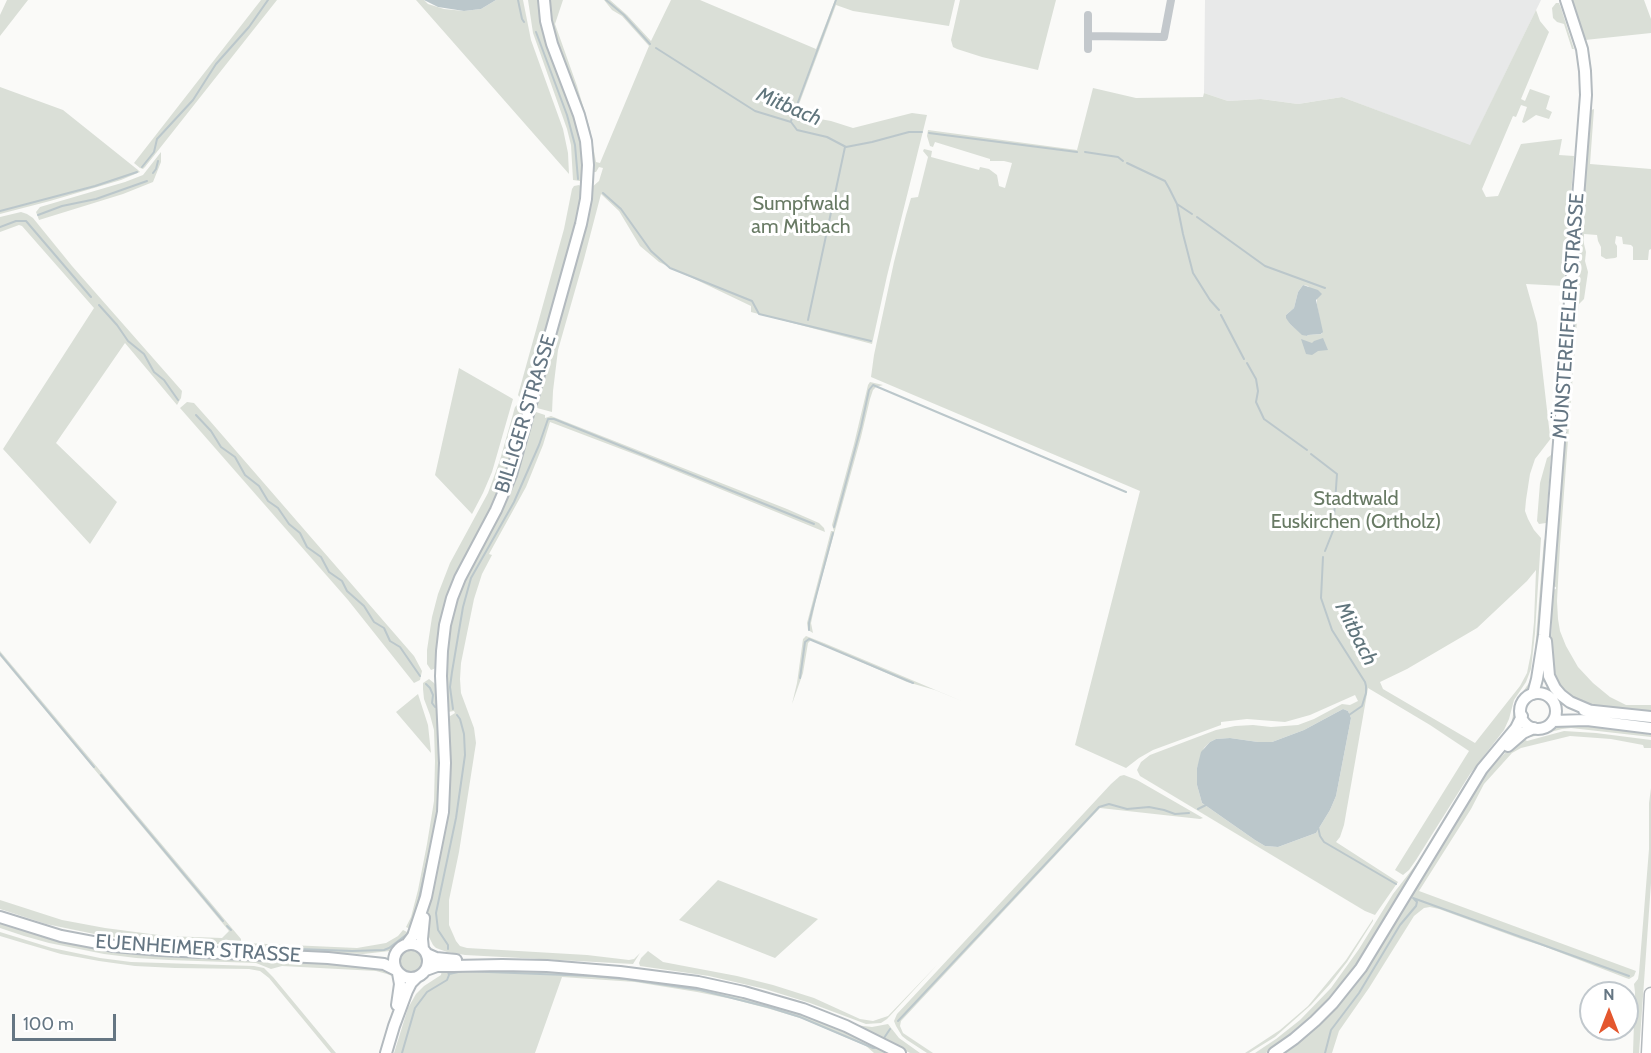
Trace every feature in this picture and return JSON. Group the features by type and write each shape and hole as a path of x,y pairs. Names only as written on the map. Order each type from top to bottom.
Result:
{"main road":[{"path":"1648,1053 1651,994"}],"street":[{"name":"BILLIGER STRASSE","path":"425,951 422,934 426,897 440,829 445,784 441,676 446,625 452,598 460,578 496,510 511,475 580,224 587,190 588,165 583,129 552,44 544,0"},
{"path":"1088,36 1164,37 1171,0"},
{"name":"MÜNSTEREIFELER STRASSE","path":"1533,694 1544,635 1586,95 1582,49 1566,0"},
{"path":"1088,15 1088,50"},
{"path":"1544,635 1548,644 1549,676 1555,688 1570,702 1591,711"},
{"name":"MÜNSTEREIFELER STRASSE","path":"1544,635 1545,684 1551,700"},
{"path":"1534,728 1525,723 1521,710 1526,698 1540,693 1565,708 1651,717"},
{"path":"1551,700 1556,712 1553,722"},
{"path":"1274,1053 1315,1021 1361,968 1482,770 1518,725 1522,716"},
{"path":"1477,779 1523,733 1534,728 1546,727 1553,722 1587,720 1651,728"},
{"name":"BILLIGER STRASSE","path":"407,944 413,936 426,897"},
{"name":"EUENHEIMER STRASSE","path":"0,917 61,936 114,946 328,958 384,964 397,971"},
{"path":"394,1026 400,984 394,961 396,952 402,946 417,945 441,958 502,965"},
{"path":"425,951 429,962 426,970"},
{"name":"EUENHEIMER STRASSE","path":"328,958 381,956 396,952"},
{"path":"386,1053 409,987 426,970 440,966 502,965 642,974 735,990 779,1001 828,1019 900,1053"},
{"path":"397,971 406,978 417,977"}],"shaded area":[{"path":"424,0 496,0 481,9 464,11 438,7"},
{"path":"1205,0 1541,0 1470,146 1342,97 1298,104 1261,99 1228,101 1204,93"},
{"path":"1303,285 1318,290 1322,294 1316,300 1323,332 1321,334 1302,335 1286,318 1286,315 1294,308 1298,292"},
{"path":"1323,338 1328,350 1318,351 1312,355 1306,354 1301,339 1312,343"},
{"path":"1343,709 1348,711 1351,718 1336,796 1316,833 1278,847 1265,846 1202,803 1197,785 1197,768 1201,752 1210,742 1230,738 1272,742 1304,730"}],"green space":[{"path":"7,0 28,0 0,36 0,15"},
{"path":"261,0 277,0 145,167 140,168 134,163"},
{"path":"416,0 424,0 428,4 444,9 464,11 481,9 496,0 523,0 531,40 563,129 569,174"},
{"path":"528,0 541,0 562,80 581,138 584,180 573,180 571,145 567,129 533,33"},
{"name":"Sumpfwald am Mitbach","path":"548,0 563,0 555,24 590,129 596,162 600,163 649,46 604,0 610,0 651,41 671,0 700,0 816,49 835,0 955,0 949,26 853,11 836,5 798,107 814,118 853,128 912,113 927,115 872,344 751,312 751,306 659,262 640,246 619,211 601,194 558,350 552,412 535,406 591,188 599,181 603,168 599,167 596,172 592,172 552,31"},
{"path":"960,0 1056,0 1038,70 982,57 953,47 951,40"},
{"path":"1571,0 1644,0 1651,19 1651,33 1585,40"},
{"path":"1559,3 1561,8 1574,49 1572,49 1564,24 1553,18 1552,8"},
{"name":"Stadtwald Euskirchen (Ortholz)","path":"1536,10 1540,21 1549,32 1521,99 1525,101 1530,89 1550,96 1546,109 1552,112 1549,119 1536,115 1524,123 1522,122 1527,107 1521,105 1516,117 1513,116 1482,189 1486,197 1498,196 1521,144 1562,139 1559,155 1574,156 1564,286 1526,284 1537,323 1550,436 1552,437 1535,459 1530,474 1525,511 1534,530 1541,538 1531,669 1526,682 1514,700 1504,730 1470,774 1416,860 1403,875 1395,870 1469,751 1368,688 1344,825 1336,842 1398,882 1375,915 1140,776 1137,770 1141,762 1150,755 1216,730 1235,726 1298,725 1342,704 1350,705 1358,701 1355,695 1310,715 1285,722 1247,719 1221,722 1221,725 1153,750 1126,768 1075,745 1140,491 871,377 894,262 906,215 911,198 918,197 928,157 924,149 932,151 931,157 979,170 980,167 989,169 997,175 999,186 1005,188 1012,163 990,161 990,159 935,142 933,147 930,146 928,130 1077,150 1093,88 1136,98 1203,97 1204,93 1228,101 1261,99 1298,104 1342,97 1470,145","holes":["1303,285 1308,286 1317,297 1322,334 1307,336 1302,334 1290,324 1286,315 1294,308 1298,292","1536,570 1534,622 1527,673 1520,686 1475,743 1383,689 1380,682 1477,628","1343,709 1348,711 1351,718 1336,796 1316,833 1278,847 1265,846 1202,803 1197,785 1197,768 1204,748 1210,742 1230,738 1272,742 1304,730"]},
{"path":"0,87 63,110 140,172 121,180 0,214"},
{"path":"1594,109 1590,164 1651,169 1651,249 1648,260 1633,260 1633,247 1623,244 1622,237 1616,236 1617,257 1606,259 1601,256 1597,235 1584,234 1585,261 1588,272 1584,299 1579,304 1577,320 1560,546 1558,619 1566,646 1578,667 1593,683 1610,697 1626,705 1651,705 1651,714 1607,711 1575,701 1556,684 1550,656 1552,617 1550,603 1552,590 1556,589 1552,586 1573,311 1578,308 1575,303 1588,111"},
{"path":"161,152 161,162 153,182 123,194 39,220 36,212 40,207 143,175"},
{"path":"579,185 582,187 579,216 527,400 521,399 518,395 564,229 572,189"},
{"path":"21,212 33,218 182,391 177,405 125,343 56,443 117,502 90,544 3,449 94,308 22,226 0,232 0,217"},
{"path":"459,368 513,399 492,472 472,514 435,475"},
{"path":"870,382 883,385 873,390 870,399 817,595 811,623 813,633 808,630 807,623 831,531 834,531 832,525"},
{"path":"187,402 194,403 414,656 422,671 420,680 414,683 348,600 180,408"},
{"path":"518,404 525,406 506,480 466,557 436,668 431,670 427,664 427,650 438,594 450,563 488,493 515,407"},
{"path":"536,412 545,415 545,418 551,416 787,509 819,523 825,532 550,422 526,487 489,554 492,555 482,574 474,599 461,663 461,693 474,728 476,743 449,900 449,925 456,941 460,946 467,948 587,955 629,960 634,959 640,953 633,964 465,955 436,948 427,933 447,718 455,713 454,711 448,712 445,655 453,607"},
{"path":"1551,455 1546,523 1539,524 1537,521 1540,483 1547,458"},
{"path":"1544,539 1546,543 1540,645 1529,692 1520,702 1516,724 1512,721 1514,708 1531,680 1534,663"},
{"path":"806,636 964,702 907,682 811,640 808,643 803,673 792,704 803,639"},
{"path":"0,651 241,941 230,944 207,944 104,936 46,924 0,909 0,900 62,920 166,936 222,938 229,931 0,656"},
{"path":"429,679 437,687 442,752 440,807 423,896 410,929 406,927 418,890 434,801 434,730 423,689 423,683"},
{"path":"418,694 428,725 431,753 396,712"},
{"path":"1570,723 1638,732 1651,735 1651,737 1571,728 1527,737 1532,732 1544,731 1557,724"},
{"path":"1564,731 1651,740 1651,748 1611,739 1570,736 1521,748 1512,753 1484,784 1471,809 1419,891 1636,971 1634,976 1629,979 1439,909 1424,908 1414,916 1339,1031 1332,1053 1281,1053 1322,1020 1492,766 1521,737 1527,741"},
{"path":"1124,775 1137,780 1203,818 1100,808 901,1021 900,1026 903,1033 933,1053 927,1053 902,1036 894,1021 897,1014 1111,784"},
{"path":"1651,788 1651,883 1639,1053 1633,1053 1633,1041 1639,1041 1639,981 1636,981 1639,973 1649,849"},
{"path":"1421,858 1363,955 1334,994 1309,1020 1285,1040 1266,1053 1255,1053 1300,1020 1331,988 1359,949 1393,894"},
{"path":"718,880 818,919 775,958 679,920"},
{"path":"0,911 62,930 118,941 150,944 228,947 245,943 357,948 386,943 403,930 411,934 390,951 363,954 168,946 103,940 42,927 0,913"},
{"path":"1373,919 1347,962 1311,1005 1275,1037 1249,1053 1245,1053 1280,1030 1308,1006 1346,960"},
{"path":"0,922 52,938 368,964 394,972 394,981 392,976 376,971 282,966 271,969 256,963 169,960 104,954 24,936 0,928"},
{"path":"0,932 52,948 100,958 131,962 264,968 336,1053 331,1053 269,978 260,971 135,966 99,961 61,954 20,942 0,936"},
{"path":"411,947 421,951 425,961 421,971 411,975 401,971 397,961 401,951"},
{"path":"648,951 663,962 773,985 814,998 860,1019 873,1021 888,1016 938,964 887,1019 881,1023 866,1024 765,989 709,976 640,966 641,958"},
{"path":"460,967 570,972 689,985 781,1006 848,1031 892,1053 874,1053 866,1046 803,1019 732,999 635,982 562,977 535,1053 394,1053 408,1008 416,994 441,975 442,969"},
{"path":"888,1024 899,1038 920,1053 910,1053 855,1025 872,1027"}],"waterway":[{"path":"142,167 154,152 157,139 193,100 216,64 249,27 268,0"},
{"path":"518,0 524,22"},
{"name":"Mitbach","path":"606,0 624,15 650,44"},
{"path":"791,121 836,0"},
{"path":"536,32 567,115 575,145 578,179"},
{"name":"Mitbach","path":"656,48 755,111 791,122 797,130 827,137 846,147 909,132 922,132"},
{"name":"Mitbach","path":"929,133 1077,152"},
{"path":"808,320 845,147"},
{"name":"Mitbach","path":"1085,152 1118,157 1123,161"},
{"path":"153,173 158,161"},
{"name":"Mitbach","path":"1127,163 1165,181 1177,204 1193,273 1219,310"},
{"path":"0,211 95,186 137,172"},
{"path":"38,215 62,206 96,199 147,181"},
{"path":"603,193 621,209 651,251 670,268 752,301 759,314 871,341"},
{"path":"1177,204 1192,214"},
{"path":"1197,217 1265,266 1325,288"},
{"path":"0,227 16,221 26,221 91,297"},
{"path":"99,305 128,341 144,354 154,372 164,380 178,400"},
{"name":"Mitbach","path":"1221,315 1244,359"},
{"name":"Mitbach","path":"1247,363 1256,379 1258,391 1256,402 1264,419 1307,450"},
{"path":"834,527 869,390 873,385 1126,492"},
{"path":"196,415 211,431 221,447 235,457 245,475 259,486 268,501 278,508 289,524 300,533 307,547 321,557 329,572 342,581 347,591 364,606 374,622 384,628 390,641 400,647 420,676"},
{"path":"453,709 450,687 452,672 463,607 471,578 514,502 548,419 554,419 814,524"},
{"name":"Mitbach","path":"1311,454 1337,474 1333,531 1325,551"},
{"path":"809,630 833,533"},
{"name":"Mitbach","path":"1323,557 1321,598 1332,630 1366,686 1362,706 1349,715"},
{"path":"800,678 805,642 809,639 913,683"},
{"path":"0,654 94,767"},
{"path":"426,684 433,695 432,703 435,707"},
{"path":"448,949 448,945 438,930 436,913 456,818 465,755 464,734 457,715"},
{"path":"101,775 223,921"},
{"path":"898,1021 1099,807 1109,804 1127,809 1149,807 1175,814 1189,813"},
{"path":"1198,809 1206,805"},
{"name":"Mitbach","path":"1318,827 1324,842 1396,884"},
{"path":"417,908 428,858"},
{"path":"1413,898 1629,976"},
{"name":"Mitbach","path":"1325,1053 1331,1030 1359,993 1400,925 1416,906 1417,902 1414,899"},
{"path":"227,926 231,930"},
{"path":"244,947 384,950 406,935"},
{"path":"449,974 463,971 592,976 700,990 800,1017 875,1048"},
{"path":"402,1053 415,1008 427,992 447,980 448,972"},
{"path":"884,1038 890,1029"}]}
